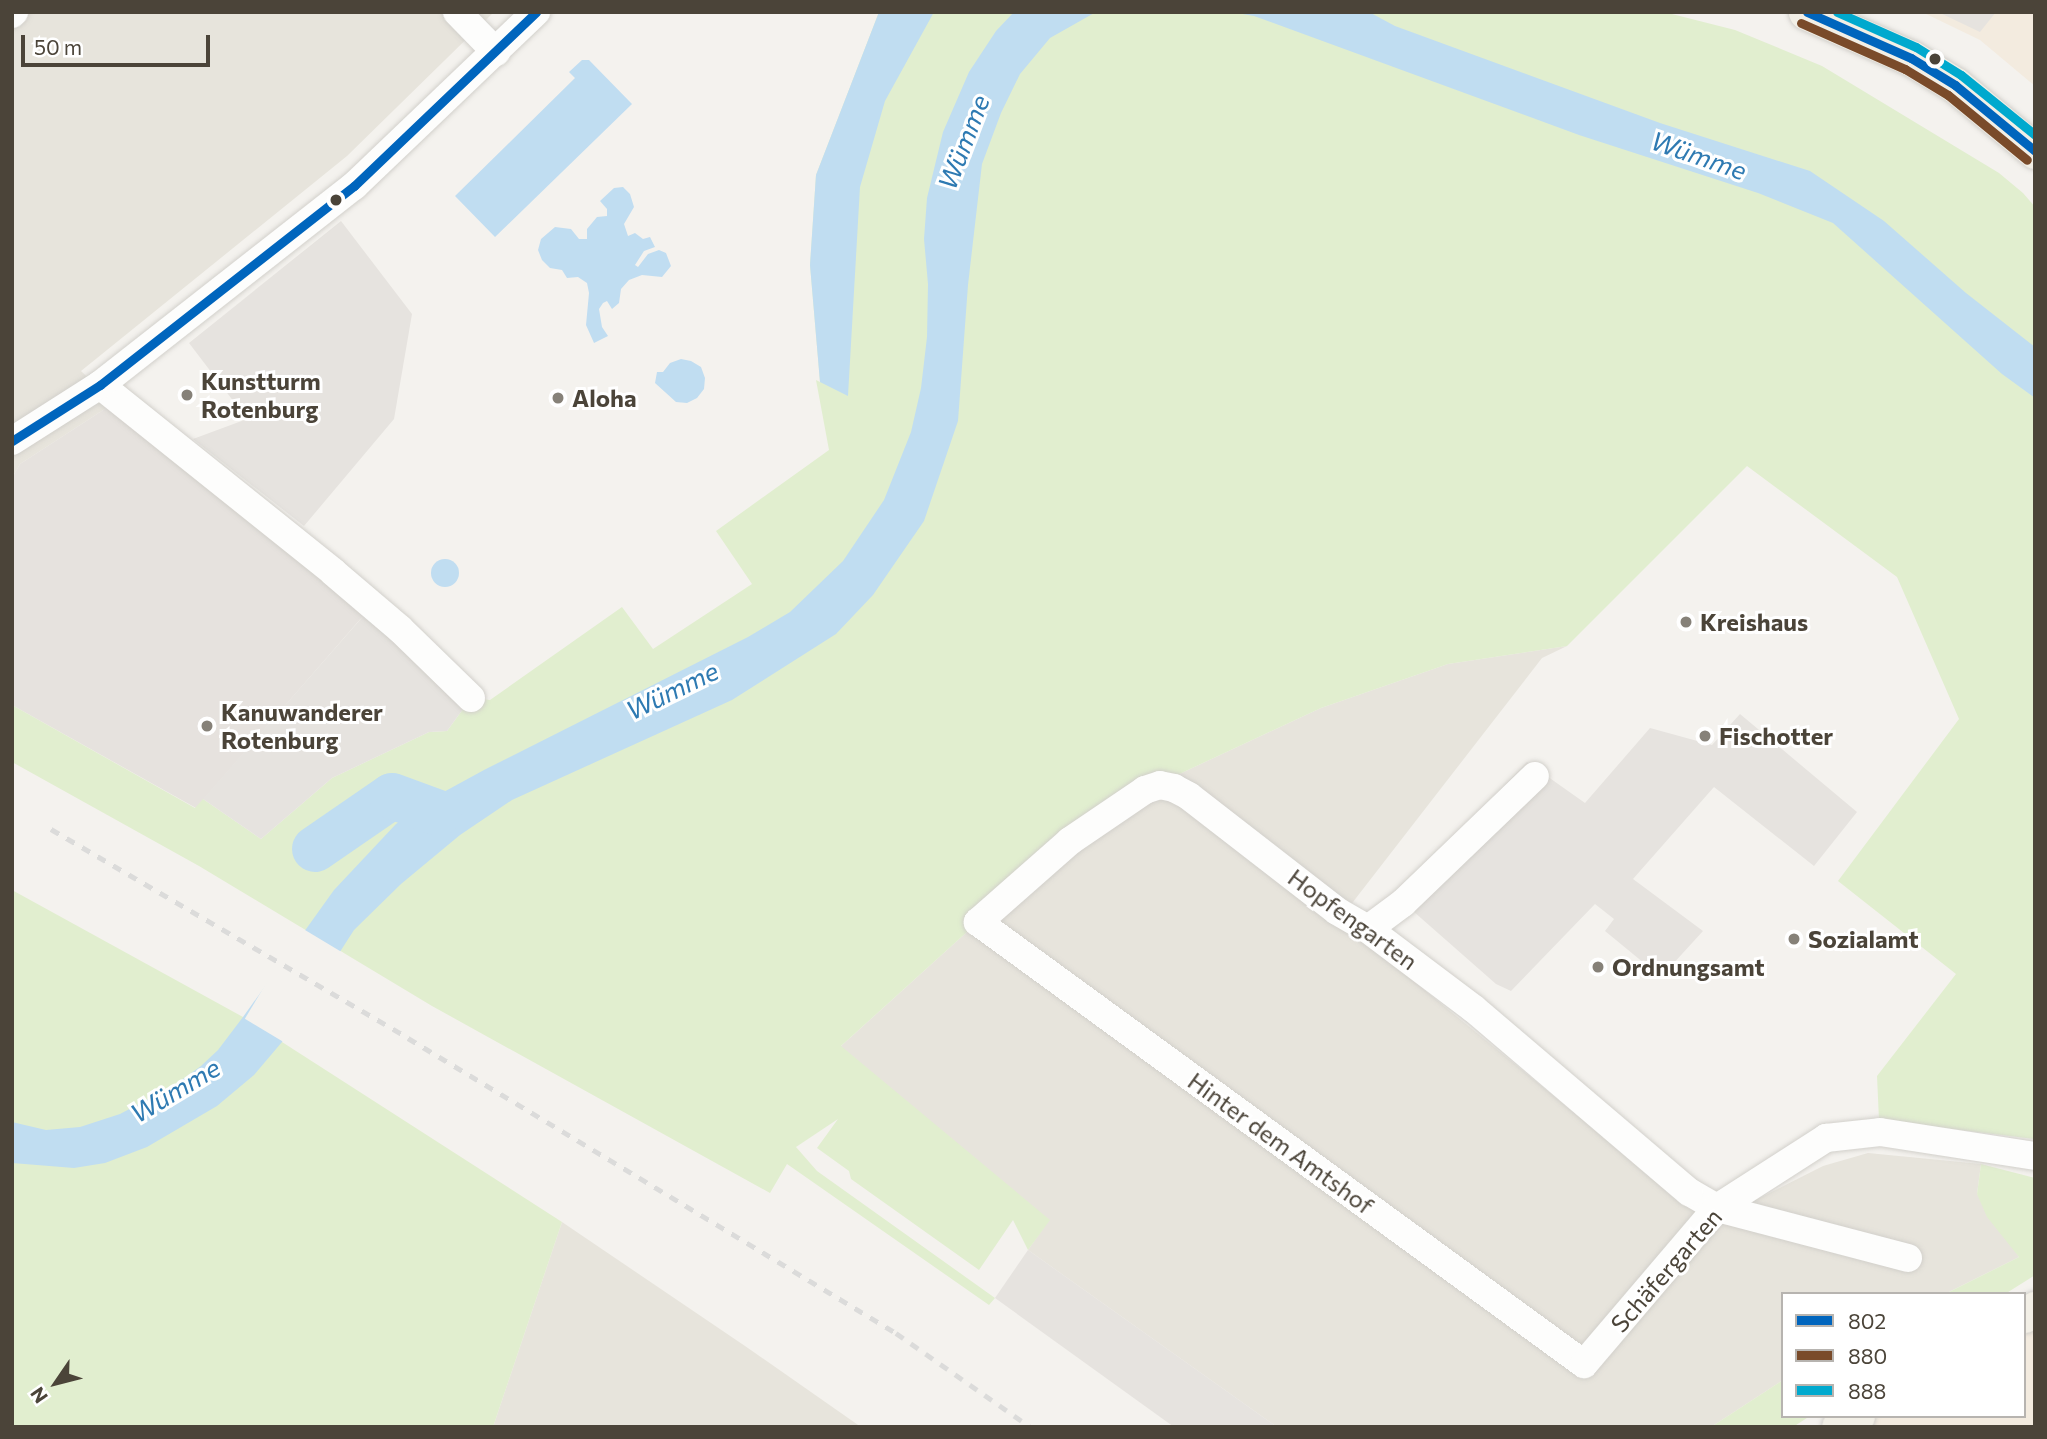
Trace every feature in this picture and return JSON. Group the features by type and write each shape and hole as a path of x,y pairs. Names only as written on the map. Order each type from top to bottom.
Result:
{"main road":[{"path":"1806,12 1911,58 1955,85 2035,151"}],"street":[{"path":"457,12 496,52"},
{"path":"12,441 100,385 354,186 536,12"},
{"path":"100,385 333,572 400,629 471,698"},
{"path":"1368,929 1403,903 1535,776"},
{"name":"Hopfengarten","path":"978,922 1070,841 1145,790 1160,785 1174,788 1189,796 1337,911 1368,929 1474,1009 1689,1192 1717,1208 1908,1258"},
{"name":"Hinter dem Amtshof","path":"978,922 1584,1364"},
{"name":"Schäfergarten","path":"1584,1364 1717,1208 1826,1138 1880,1132 2035,1156"}],"shaded area":[{"path":"12,12 494,12 347,156 81,371 114,403 20,464 12,478"},
{"path":"1922,12 2035,12 2035,86 1980,40"},
{"path":"1938,12 1996,12 1980,32"},
{"path":"341,221 412,314 394,419 304,526 193,439 247,419 189,343"},
{"path":"114,403 370,608 196,808 12,705 12,478 20,464"},
{"path":"373,605 471,698 447,731 429,732 332,778 261,839 203,799"},
{"path":"1567,646 1542,658 1339,920 1683,1202 1728,1214 1823,1166 1868,1153 1981,1164 1977,1194 2019,1257 1949,1292 1781,1292 1781,1381 1711,1427 1277,1427 1028,1250 1049,1220 840,1047 978,922 1145,790 1321,708 1448,664"},
{"path":"1740,714 1857,812 1814,866 1714,787 1633,879 1703,931 1661,977 1605,931 1614,919 1595,904 1511,991 1496,984 1397,897 1527,762 1585,803 1650,728 1712,745"},
{"path":"562,1222 745,1346 861,1427 493,1427"},
{"path":"1028,1250 1277,1427 1174,1427 995,1298"},
{"path":"2035,1309 2035,1427 1840,1427 1854,1418 2026,1418 2026,1314"}],"green space":[{"path":"879,12 1664,12 1735,30 1822,66 1999,173 2023,193 2035,207 2035,1139 1879,1120 1877,1076 1956,974 1838,881 1959,719 1897,577 1747,466 1567,646 1448,664 1321,708 1145,790 978,922 841,1046 1050,1220 1028,1250 1013,1220 979,1270 851,1179 849,1171 817,1148 838,1119 796,1147 817,1171 995,1298 989,1305 787,1164 770,1193 432,1006 199,866 12,762 12,705 195,808 203,799 261,839 332,778 429,732 447,731 471,698 490,700 622,607 653,649 752,584 716,531 829,450 816,380 820,382 810,265 816,175"},
{"path":"12,890 243,1017 562,1222 493,1427 12,1427"},
{"path":"1981,1164 2035,1178 2035,1275 2008,1292 1949,1292 2019,1257 1987,1217 1977,1194"},
{"path":"1781,1381 1781,1418 1807,1418 1793,1427 1711,1427"}],"water":[{"path":"879,12 934,12 885,101 860,187 848,396 820,382 810,265 816,175"},
{"name":"Wümme","path":"1014,12 1096,12 1050,38 1020,74 1001,113 982,164 968,285 958,421 924,521 873,595 836,634 732,700 512,800 460,835 401,884 354,930 282,1042 254,1075 217,1106 147,1147 105,1163 74,1168 12,1163 12,1122 46,1130 80,1127 120,1114 173,1086 201,1066 218,1050 243,1017 334,890 396,824 440,794 484,770 748,637 790,612 843,561 884,500 911,432 921,388 927,337 928,284 924,239 927,198 943,132 969,72 996,31"},
{"name":"Wümme","path":"1231,12 1369,12 1395,26 1660,123 1810,171 1884,221 1966,293 2035,347 2035,398 2002,374 1833,223 1758,193 1579,135 1254,16"},
{"path":"582,60 589,60 632,104 495,237 455,196 575,78 569,72"},
{"path":"623,187 630,194 634,207 624,224 628,236 635,233 643,239 650,237 655,247 644,251 635,265 638,267 648,254 659,250 666,253 671,266 662,277 642,275 629,280 621,289 619,303 612,309 607,301 603,303 599,309 602,327 608,336 594,343 586,325 589,293 587,283 578,277 567,278 562,270 550,268 542,260 538,250 541,239 555,227 571,229 579,239 587,239 587,229 597,217 607,216 607,209 600,201 614,188"},
{"path":"681,359 701,367 705,378 704,389 697,398 687,403 676,402 655,383 657,372 663,372 670,363"},
{"path":"445,559 455,563 459,573 455,583 445,587 435,583 431,573 435,563"}],"pier":[{"path":"300,927 343,953 288,1044 245,1019"}],"waterway":[{"path":"315,849 392,796 439,813"}],"railway":[{"path":"51,829 408,1038 896,1333 1030,1427"}],"transit line":[{"name":"802","path":"12,441 100,385 354,186 536,12"},
{"name":"802","path":"1807,12 1911,58 1955,85 2035,151"},
{"name":"888","path":"1837,12 1916,47 1961,75 2035,135"},
{"name":"880","path":"1801,23 1905,69 1948,95 2027,160"}],"place":[{"name":"Kunstturm Rotenburg","path":"187,395"},
{"name":"Aloha","path":"558,398"},
{"name":"Kreishaus","path":"1686,622"},
{"name":"Kanuwanderer Rotenburg","path":"207,726"},
{"name":"Fischotter","path":"1705,736"},
{"name":"Sozialamt","path":"1794,939"},
{"name":"Ordnungsamt","path":"1598,967"}]}
